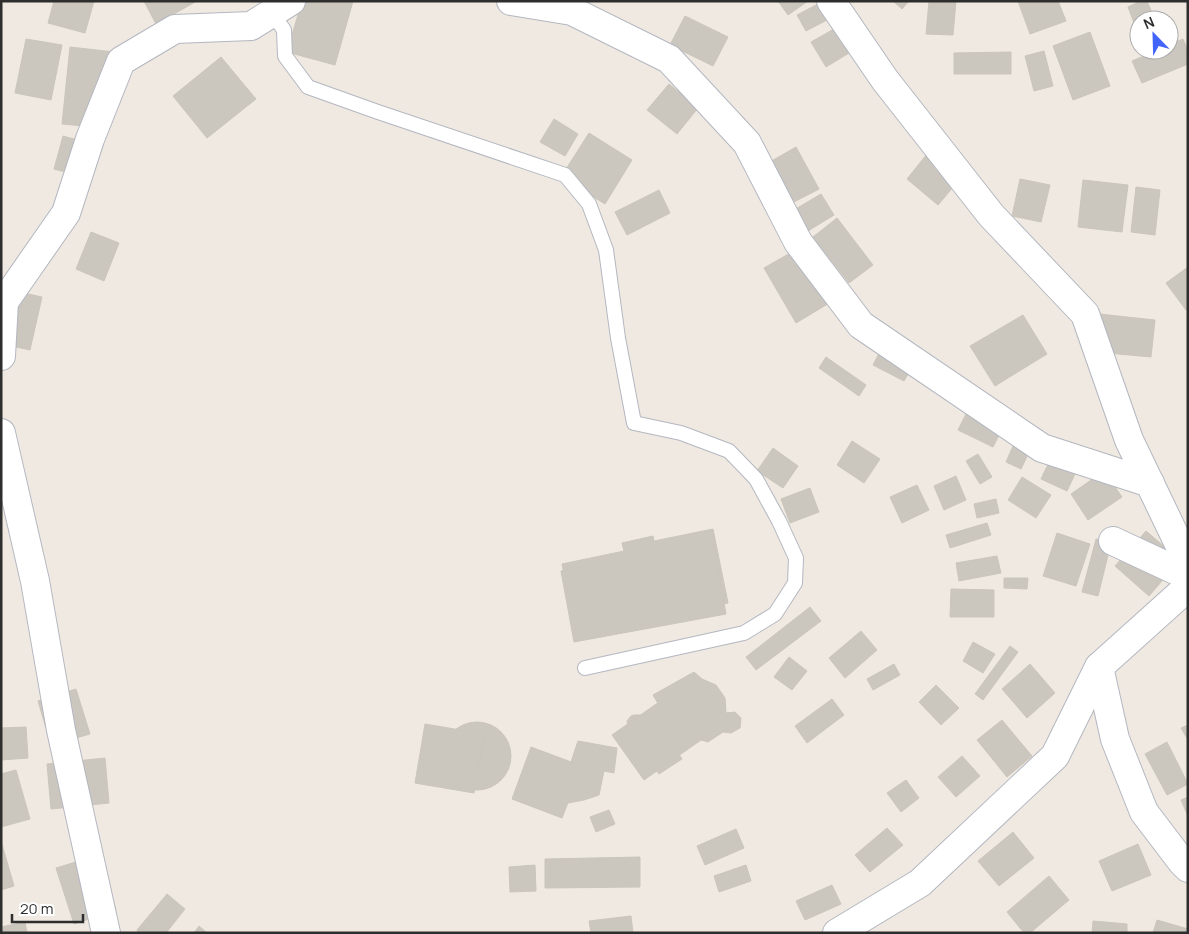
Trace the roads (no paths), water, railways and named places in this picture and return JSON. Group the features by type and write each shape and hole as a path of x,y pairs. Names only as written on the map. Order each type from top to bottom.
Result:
{"street":[{"path":"511,1 572,11 669,59 747,143 798,242 861,325 1042,448 1150,483"},
{"path":"831,1 885,80 991,215 1085,314 1129,440 1188,563"},
{"path":"1,356 4,302 66,213 90,138 121,61 175,29 250,26 281,7"},
{"path":"1,433 35,581 61,730 106,933"},
{"path":"1113,541 1188,576"},
{"path":"837,933 920,883 1055,756 1099,667 1188,587"},
{"path":"1099,667 1115,739 1144,812 1188,868"}],"lane":[{"path":"281,7 285,56 308,87 565,175 589,204 606,250 618,338 634,423 681,433 728,451 756,479 779,521 796,558 795,583 775,614 744,633 586,668"}]}
